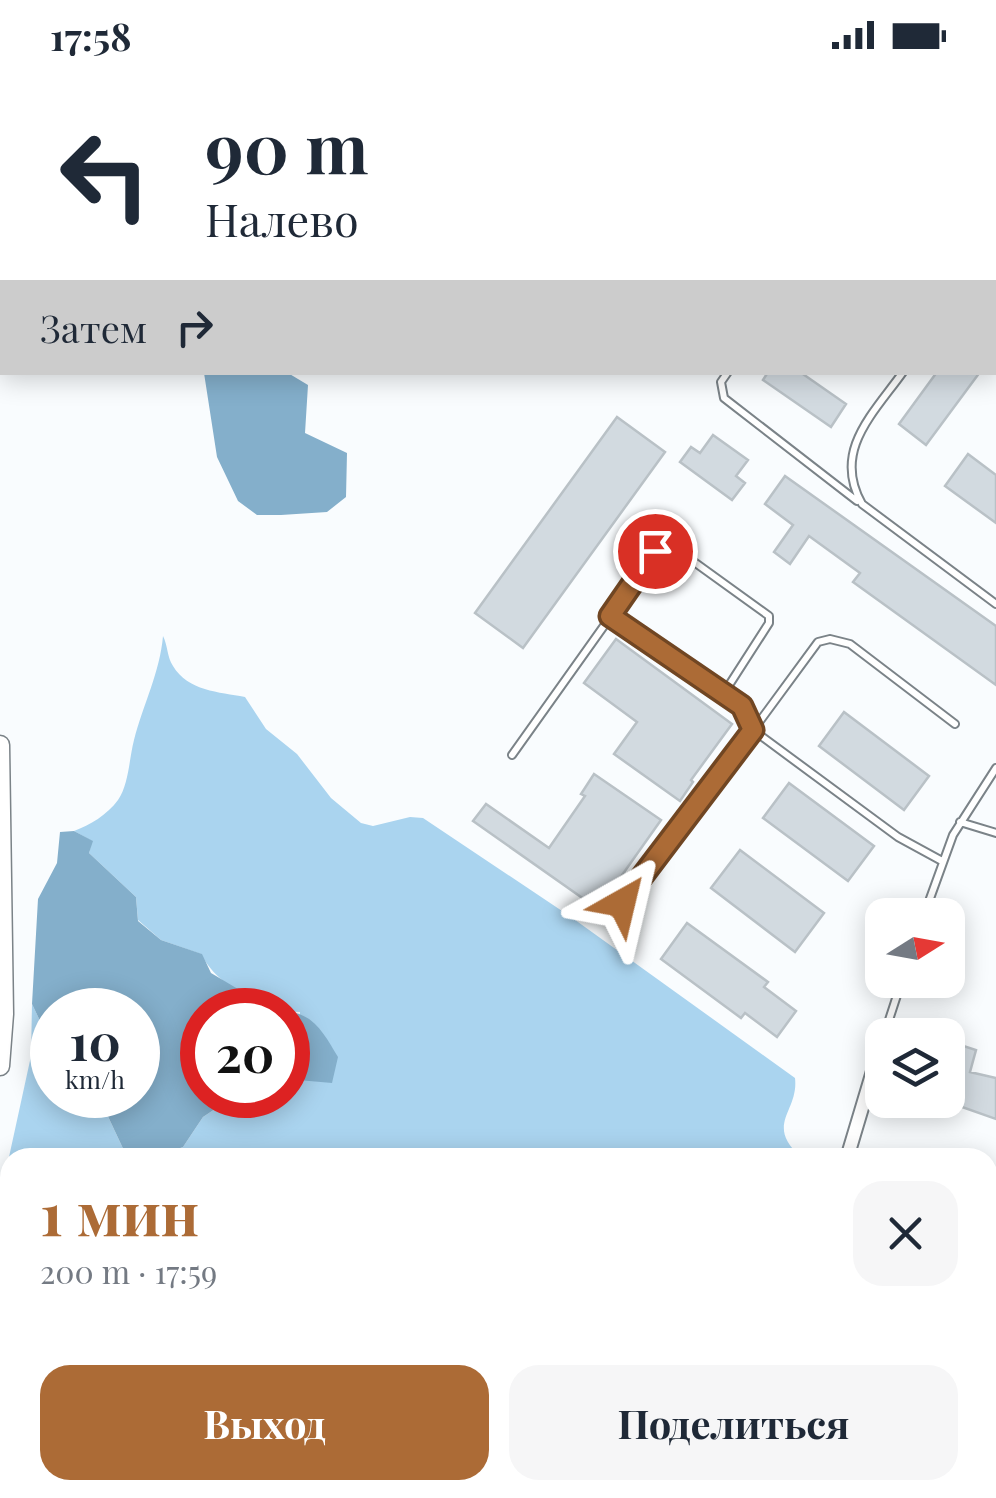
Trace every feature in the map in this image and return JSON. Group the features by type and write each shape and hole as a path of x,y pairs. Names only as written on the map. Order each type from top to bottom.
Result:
{"street":[{"path":"0,745 4,1014 0,1066"},
{"path":"850,1148 865,1099"}],"lane":[{"path":"726,375 721,382 724,398 996,604"},
{"path":"862,504 850,476 853,448 901,375"},
{"path":"512,756 662,546 672,546 769,616 769,623 724,693"},
{"path":"610,616 742,706 753,730 898,837 942,860"},
{"path":"622,903 818,642 830,638 850,644 954,724"},
{"path":"930,898 960,822 996,768"},
{"path":"960,822 996,833"}],"shaded area":[{"path":"204,375 291,375 308,385 305,433 347,453 346,497 327,512 257,515 238,501 217,457"},
{"path":"163,636 171,663 179,674 205,689 245,697 266,729 297,754 331,798 361,823 373,826 410,817 423,818 571,917 795,1078 784,1126 792,1148 180,1148 202,1118 310,1118 310,988 233,988 201,954 161,940 138,920 136,897 89,853 92,841 74,831 103,815 122,794"},
{"path":"74,831 93,841 89,853 136,897 138,921 161,940 202,954 211,973 236,988 180,988 180,1118 202,1118 183,1147 123,1148 109,1118 160,1118 160,988 33,988 38,899 57,863 60,832"},
{"path":"310,1020 338,1057 332,1083 310,1081"},
{"path":"30,1061 30,1118 109,1118 123,1148 11,1148"}],"building":[{"path":"766,375 804,375 846,404 831,427 763,380"},
{"path":"935,375 978,375 926,445 899,424"},
{"path":"617,417 665,452 523,648 475,613"},
{"path":"713,435 748,460 736,476 745,483 732,500 680,462 691,447 700,453"},
{"path":"968,454 996,475 996,523 945,486"},
{"path":"785,476 996,626 996,685 853,582 860,573 809,536 790,564 774,552 793,525 765,504"},
{"path":"616,639 732,724 680,801 614,754 637,722 584,683"},
{"path":"844,712 929,776 904,810 819,746"},
{"path":"594,774 661,820 598,909 473,821 486,804 549,848 585,796 581,794"},
{"path":"789,783 874,846 848,881 763,818"},
{"path":"740,850 824,913 795,952 711,888"},
{"path":"687,923 768,982 764,987 796,1011 777,1037 745,1013 741,1018 661,959"},
{"path":"965,1046 976,1050 970,1072 996,1078 996,1119 965,1108"}],"route":[{"path":"622,903 753,730 742,706 610,616 655,551"}]}
